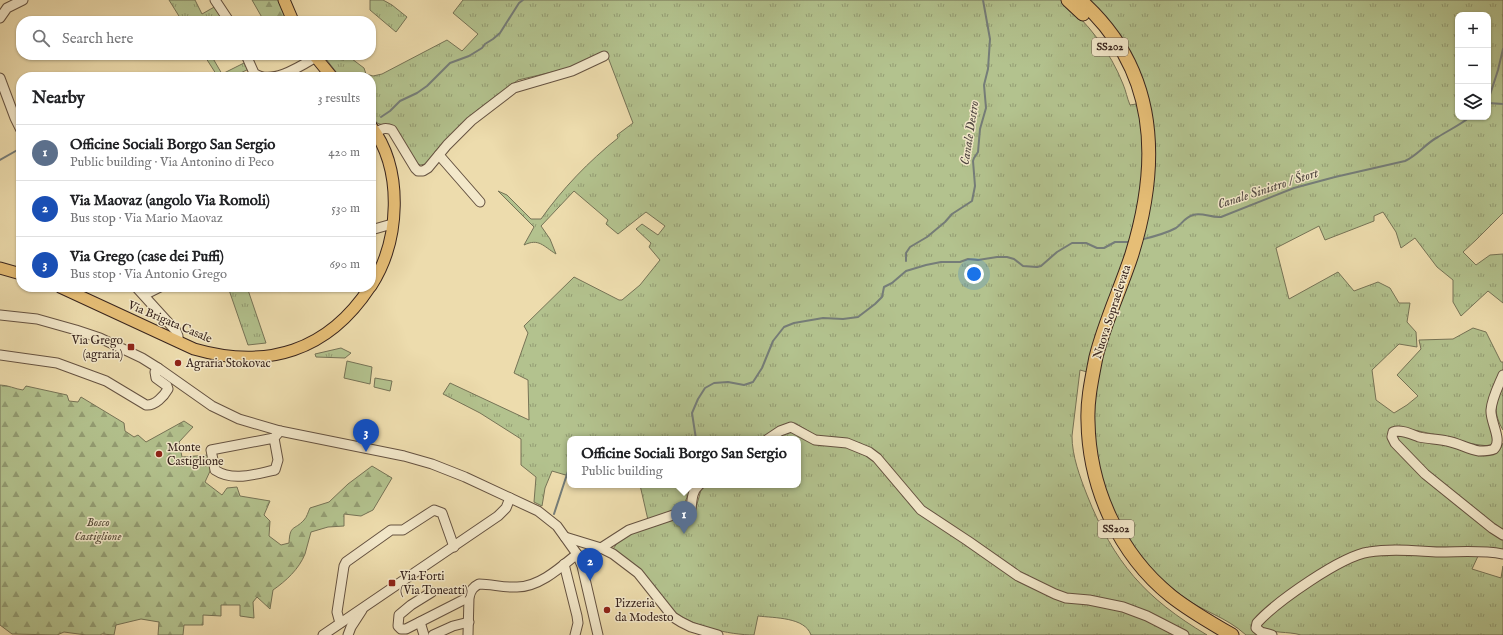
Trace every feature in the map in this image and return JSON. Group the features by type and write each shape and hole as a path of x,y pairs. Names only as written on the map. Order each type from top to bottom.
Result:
{"highway":[{"name":"Nuova Sopraelevata","path":"1068,0 1091,22 1113,51 1139,103"},
{"name":"Nuova Sopraelevata","path":"1080,0 1097,18 1119,47 1136,82 1139,103 1141,141 1138,196 1126,246 1092,340 1089,373 1089,447 1096,482 1111,520 1136,561 1157,584 1190,610 1232,635"},
{"name":"Nuova Sopraelevata","path":"1089,373 1080,409 1082,448 1094,502 1106,527 1130,565 1153,590 1181,613 1217,635"}],"main road":[{"path":"284,0 291,16"},
{"path":"318,60 328,72"},
{"name":"Via Brigata Casale","path":"376,136 388,163 394,194 392,224 388,248 376,277"},
{"path":"3,270 16,273"},
{"name":"Via Brigata Casale","path":"71,292 178,342 211,354 242,358 260,357 293,351 308,344 322,336 346,318 367,292"}],"street":[{"path":"0,18 7,8 23,0"},
{"path":"215,0 226,16"},
{"path":"376,129 388,128 392,130 410,162 418,171 423,171 428,168 438,155 471,121 514,88 572,71 604,56"},
{"path":"248,60 254,72"},
{"path":"290,72 309,60"},
{"path":"0,78 16,120"},
{"path":"438,155 480,202"},
{"path":"376,229 392,224"},
{"path":"141,292 176,331 178,342"},
{"path":"144,295 150,292"},
{"path":"0,315 37,319 100,338 123,348 158,368 212,406 277,435 419,460 445,468 538,511 557,526 577,554 582,566 598,635"},
{"path":"0,355 57,363 94,376 150,406 157,402 168,389 167,386 156,378 158,368"},
{"path":"1503,375 1494,395 1492,408 1492,417 1500,436 1500,441 1494,449 1489,451 1479,451 1446,440 1421,437 1397,430 1392,432 1392,437 1395,443 1425,474 1492,528 1503,535"},
{"path":"772,436 791,426 815,440 848,444 869,452 877,458 921,510 1018,576 1066,598 1089,600 1123,607 1147,616 1184,635"},
{"path":"277,435 278,460 275,470 242,477 220,474 215,470 211,450 277,435"},
{"path":"602,548 629,530 691,509 693,495 696,488"},
{"path":"323,635 498,516 506,508 510,498"},
{"path":"340,623 337,612 344,566 346,562 391,530 403,530 434,510 442,513 454,547"},
{"path":"565,537 602,548 624,562 638,573 673,617 691,627 718,635"},
{"path":"1272,635 1261,632 1256,628 1256,623 1263,616 1308,582 1334,566 1358,554 1394,551 1485,551 1503,554"},
{"path":"468,635 469,597 474,586 479,584 516,588 534,584 577,554"},
{"path":"564,564 577,616 578,623 575,635"},
{"path":"432,592 411,604 398,615 398,632 469,597"},
{"path":"348,635 365,606"},
{"path":"420,622 424,635"},
{"path":"433,635 453,626 469,622"}],"green space":[{"path":"169,0 195,0 202,14 216,6 222,16 179,16"},
{"path":"252,0 280,0 287,16 261,16"},
{"path":"370,0 383,0 407,17 396,32 370,10"},
{"path":"463,0 1061,0 1089,28 1105,49 1118,72 1130,105 1148,102 1088,0 1503,0 1503,213 1463,252 1476,265 1490,255 1503,254 1503,303 1488,291 1461,316 1453,302 1453,280 1437,267 1415,238 1401,248 1396,232 1383,212 1374,216 1374,221 1325,240 1319,226 1276,248 1289,299 1338,272 1354,291 1378,282 1390,288 1399,303 1410,303 1407,322 1416,332 1417,347 1399,344 1372,370 1376,400 1394,413 1418,396 1397,375 1421,349 1419,340 1453,339 1473,328 1486,332 1501,362 1503,362 1503,369 1494,386 1496,439 1489,446 1477,445 1429,433 1392,428 1391,444 1503,539 1503,552 1482,548 1433,547 1390,547 1358,551 1342,557 1304,581 1260,614 1259,635 1246,635 1230,623 1182,596 1162,579 1144,560 1129,539 1116,517 1107,494 1095,444 1093,417 1098,375 1080,370 1072,444 1079,474 1097,519 1120,559 1134,577 1166,607 1207,635 1190,635 1162,621 1066,595 1013,570 921,507 874,451 860,443 815,435 795,423 782,426 766,436 567,436 567,475 552,471 545,488 542,506 534,502 536,477 521,465 521,439 480,413 443,394 450,383 529,420 528,380 514,373 528,333 524,326 574,277 619,300 622,300 640,285 660,260 649,247 651,243 636,229 642,224 658,235 665,226 646,212 618,234 606,224 608,220 574,191 541,226 550,239 556,254 541,244 534,242 524,245 534,227 498,191 507,195 531,219 541,219 576,176 618,138 617,135 633,123 606,52 565,69 518,80 476,111 426,164 420,165 414,161 394,129 376,122 376,75 382,74 447,40 462,51 478,34 453,13"},
{"path":"207,60 214,60 221,72 215,72"},
{"path":"327,60 344,60 353,60 364,68 365,72 336,72"},
{"path":"246,62 249,69 242,72 226,72"},
{"path":"230,292 249,292 266,343 248,345"},
{"path":"341,348 351,353 345,358 316,357 315,354"},
{"path":"347,361 372,367 370,384 344,378"},
{"path":"375,378 392,381 390,391 374,387"},
{"name":"Bosco Castiglione","path":"0,385 23,390 26,386 67,395 69,401 78,402 81,397 124,423 125,431 134,437 138,435 146,442 184,421 193,427 179,442 182,457 209,455 211,469 205,482 222,495 227,488 237,487 240,496 270,501 264,515 270,521 269,536 281,545 289,543 290,533 293,528 305,519 310,508 329,502 348,484 372,466 392,478 373,510 361,516 344,514 344,526 328,527 311,532 305,554 296,570 283,583 273,590 270,609 257,597 253,602 254,618 240,616 240,605 221,605 221,616 203,615 203,625 184,625 183,635 158,635 159,622 141,619 116,625 114,635 86,635 64,632 57,635 12,634 0,625"},
{"path":"1503,385 1503,430 1496,413 1496,408 1498,397"},
{"path":"792,430 844,446 873,459 900,490 1019,580 1099,605 1120,609 1146,619 1178,635 811,635 808,629 796,622 780,618 758,616 754,635 744,635 710,628 687,620 670,608 658,591 642,574 613,549 628,534 650,524 695,511 701,490 703,488 801,488 801,436 779,436"},
{"path":"1399,434 1487,454 1497,452 1503,443 1503,532 1430,474 1402,447 1396,436"},
{"path":"641,488 691,488 683,507 648,520"},
{"path":"1380,553 1479,554 1472,569 1501,578 1503,566 1503,635 1301,635 1275,632 1260,627 1262,621 1305,589 1349,561"}],"waterway":[{"path":"381,117 390,111 400,101 417,93 427,86 450,63 469,56 493,39 500,33 519,3 523,0"},
{"name":"Canale Destro","path":"906,261 906,253 910,247 927,237 952,214 972,201 975,186 973,161 978,152 980,129 986,108 984,85 988,69 990,39 983,0"},
{"name":"Canale Sinistro / Štort","path":"1491,92 1503,49"},
{"path":"1491,103 1503,104"},
{"name":"Canale Sinistro / Štort","path":"1140,240 1172,230 1188,217 1196,214 1221,217 1294,188 1405,161 1466,120"},
{"path":"0,160 16,151"},
{"path":"696,436 692,413 705,388 714,383 728,382 744,385 753,382 762,368 773,341 784,327 794,323 823,318 843,319 858,317 882,297 884,287 892,283 906,271 941,262 960,262 968,259 978,260 997,257 1007,257 1014,259 1023,266 1037,267 1041,266 1057,252 1072,243 1086,243 1097,248 1104,248 1115,242 1130,242"},
{"path":"554,514 567,474"}],"place":[{"name":"Via Grego (agraria)","path":"131,347"},
{"name":"Agraria Stokovac","path":"178,363"},
{"name":"Via Grego (case dei Puffi)","path":"366,452"},
{"name":"Monte Castiglione","path":"159,454"},
{"name":"Officine Sociali Borgo San Sergio","path":"684,534"},
{"name":"Via Maovaz (angolo Via Romoli)","path":"590,581"},
{"name":"Via Forti (Via Toneatti)","path":"392,583"},
{"name":"Pizzeria da Modesto","path":"607,610"}]}
